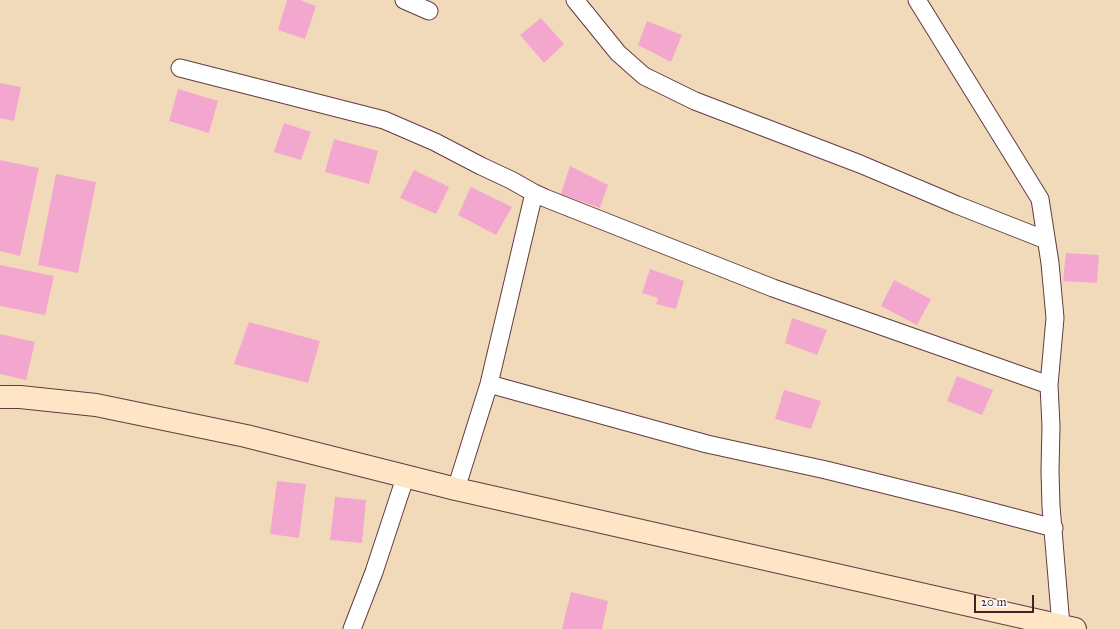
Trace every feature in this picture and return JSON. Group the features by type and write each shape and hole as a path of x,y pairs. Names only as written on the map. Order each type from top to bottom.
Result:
{"main road":[{"path":"0,397 96,405 246,436 405,478 1068,628"}],"street":[{"path":"404,0 429,11"},
{"path":"575,0 618,53 644,76 695,101 860,164 1046,240"},
{"path":"917,0 1040,199 1055,318 1049,385 1051,426 1050,485 1054,528 1068,628"},
{"path":"180,68 384,120 435,142 545,198 773,288 1049,385"},
{"path":"456,489 489,384 534,193"},
{"path":"489,384 707,444 826,470 1054,528"},
{"path":"352,629 374,572 405,478"}],"building":[{"path":"287,0 300,0 316,6 305,39 278,30"},
{"path":"541,18 564,44 544,63 520,35"},
{"path":"647,21 682,35 671,62 638,45"},
{"path":"0,83 21,87 14,121 0,118"},
{"path":"178,89 218,101 209,133 169,121"},
{"path":"284,123 311,132 301,160 274,152"},
{"path":"334,139 378,151 369,184 325,172"},
{"path":"0,160 39,168 20,256 0,251"},
{"path":"570,166 608,185 600,208 561,194"},
{"path":"414,170 449,187 436,214 400,198"},
{"path":"56,174 96,182 78,273 38,265"},
{"path":"471,187 512,207 496,235 458,215"},
{"path":"1066,253 1099,255 1097,283 1063,281"},
{"path":"0,265 54,276 45,315 0,306"},
{"path":"650,269 684,281 676,309 656,304 658,298 642,293"},
{"path":"894,280 931,299 917,325 881,306"},
{"path":"792,318 827,330 817,355 785,343"},
{"path":"249,322 320,341 308,383 234,364"},
{"path":"0,334 35,342 26,380 0,374"},
{"path":"957,376 993,390 982,415 947,401"},
{"path":"784,390 821,401 811,429 775,419"},
{"path":"277,481 306,484 299,538 270,534"},
{"path":"335,497 366,500 362,543 330,540"},
{"path":"571,592 608,601 602,629 562,629"}]}
